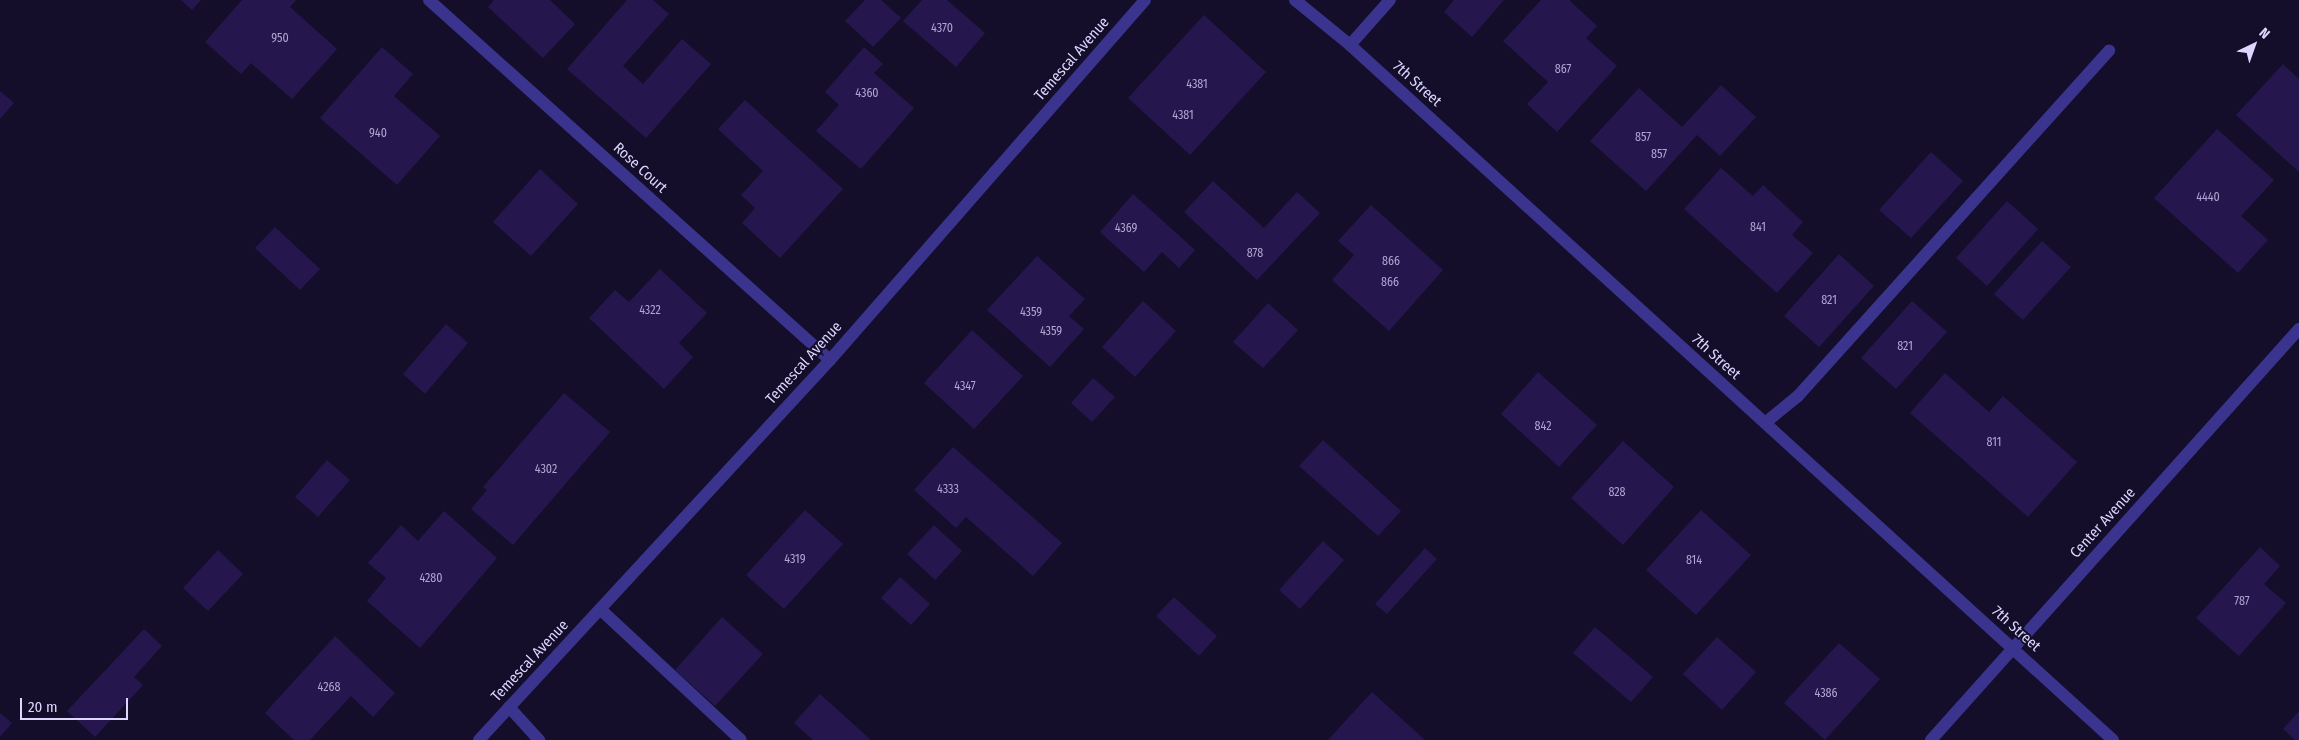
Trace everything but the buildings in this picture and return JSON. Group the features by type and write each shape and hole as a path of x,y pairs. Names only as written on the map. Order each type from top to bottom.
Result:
{"street":[{"name":"Rose Court","path":"428,0 830,360"},
{"name":"Temescal Avenue","path":"479,740 830,360 1145,0"},
{"name":"7th Street","path":"1295,0 1350,45 2113,740"},
{"path":"1350,45 1390,0"},
{"path":"1765,423 1798,396 2110,50"},
{"name":"Center Avenue","path":"1931,740 2299,329"},
{"path":"600,609 741,740"},
{"path":"509,708 539,740"}]}
